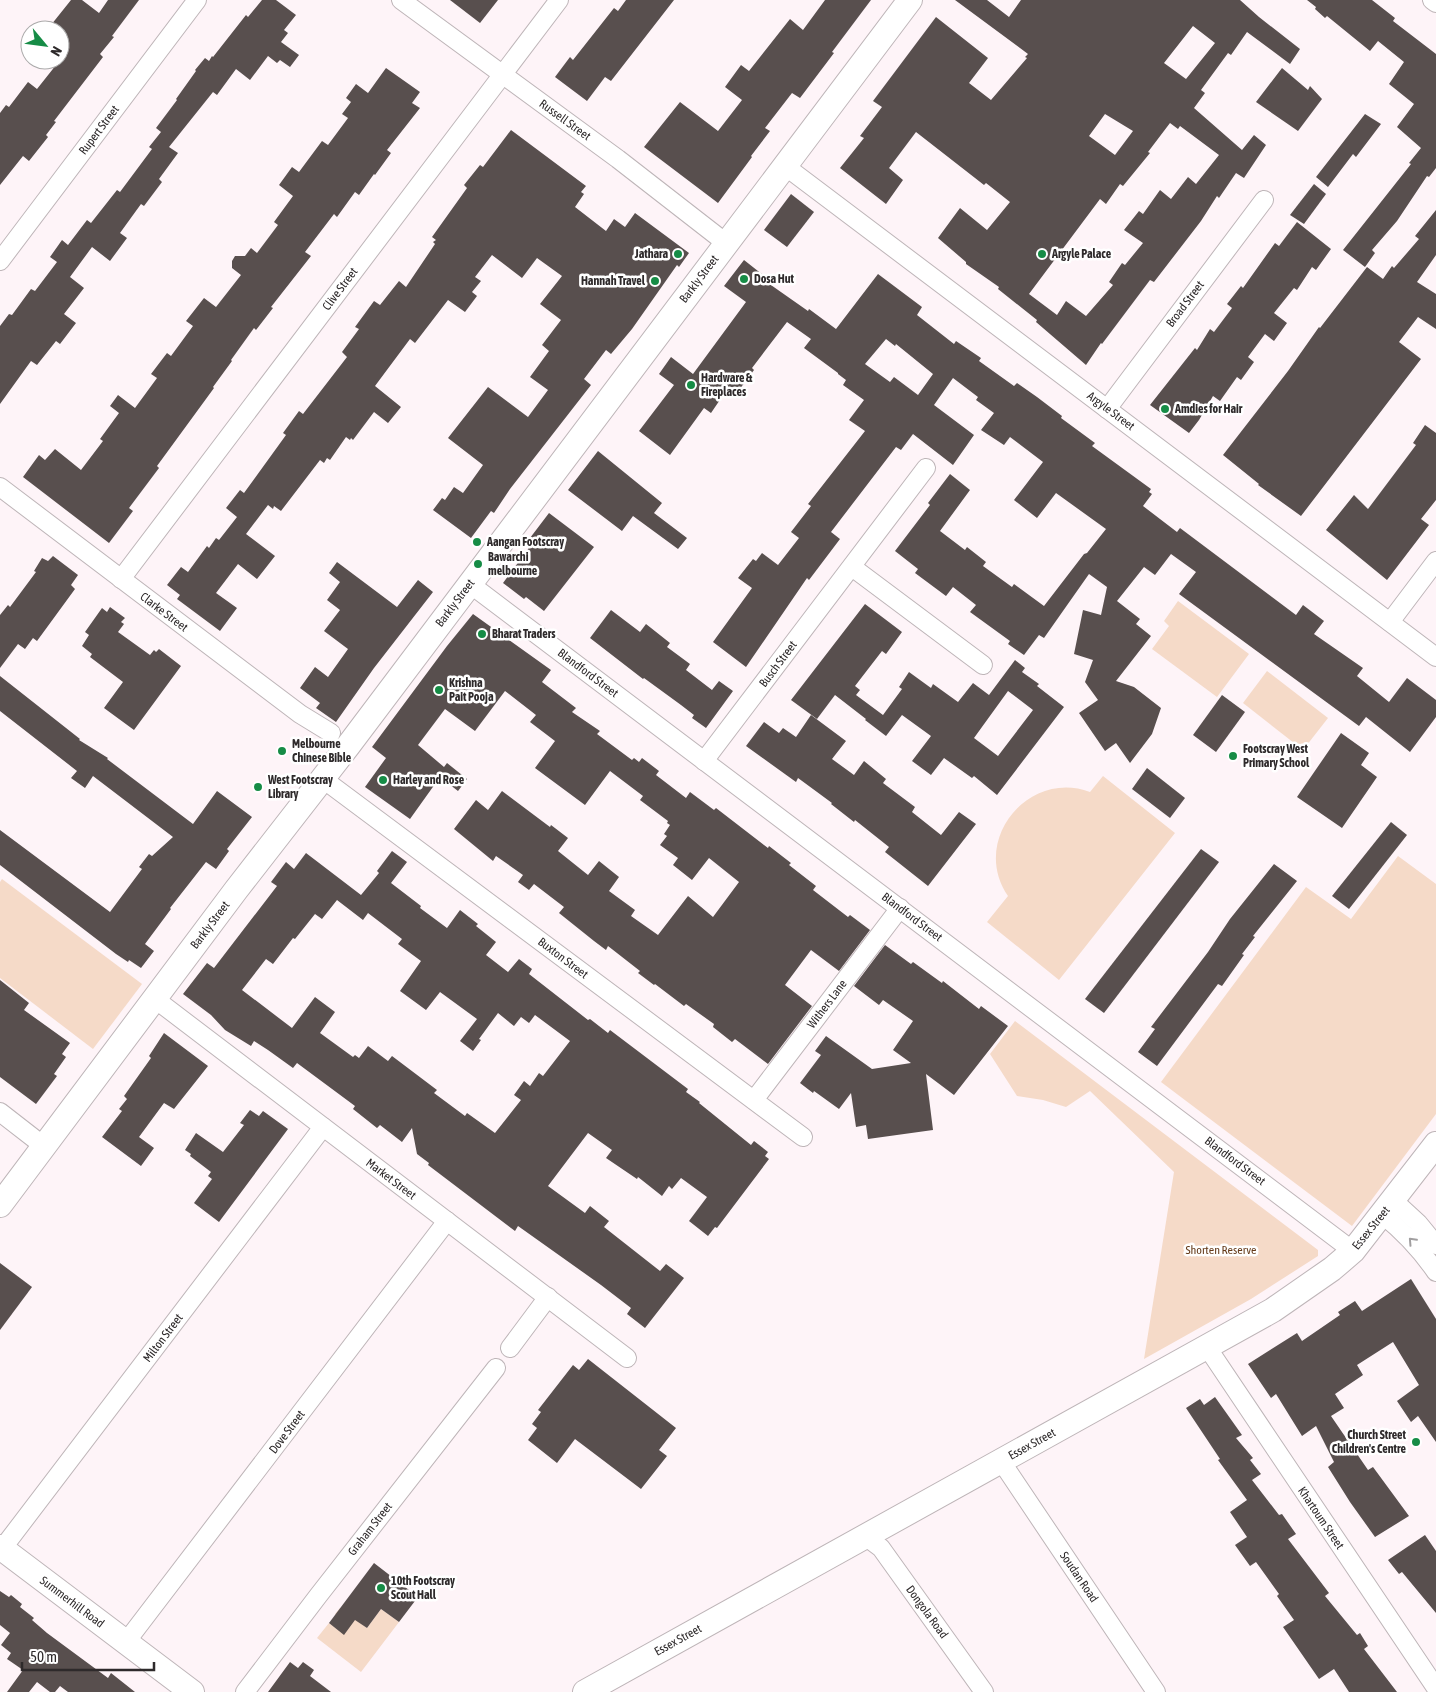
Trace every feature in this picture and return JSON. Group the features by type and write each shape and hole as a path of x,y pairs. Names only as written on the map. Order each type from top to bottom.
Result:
{"street":[{"name":"Rupert Street","path":"0,261 197,0"},
{"name":"Russell Street","path":"401,0 618,159 726,243"},
{"name":"Clive Street","path":"121,579 559,0"},
{"name":"Barkly Street","path":"0,1205 236,890 323,779 910,0"},
{"path":"1432,0 1436,3"},
{"name":"Argyle Street","path":"785,166 1436,657"},
{"name":"Broad Street","path":"1107,409 1264,200"},
{"name":"Busch Street","path":"704,761 926,468"},
{"name":"Clarke Street","path":"0,487 300,714 331,733"},
{"path":"1390,622 1436,561"},
{"path":"852,567 983,665"},
{"name":"Blandford Street","path":"470,584 1353,1251"},
{"name":"Buxton Street","path":"323,779 803,1137"},
{"name":"Withers Lane","path":"754,1100 900,908"},
{"name":"Market Street","path":"155,999 627,1358"},
{"path":"0,1112 45,1147"},
{"name":"Milton Street","path":"1,1548 323,1127"},
{"name":"Essex Street","path":"585,1692 1001,1462 1301,1292 1353,1251 1436,1144"},
{"path":"1388,1208 1418,1223 1436,1245"},
{"path":"1388,1208 1403,1231 1417,1246 1436,1272"},
{"name":"Dove Street","path":"126,1642 447,1222"},
{"path":"510,1348 548,1297"},
{"name":"Khartoum Street","path":"1206,1347 1436,1688"},
{"name":"Graham Street","path":"245,1692 496,1368"},
{"name":"Soudan Road","path":"1001,1462 1156,1692"},
{"name":"Dongola Road","path":"865,1536 881,1548 984,1692"},
{"name":"Summerhill Road","path":"1,1548 192,1692"}],"green space":[{"path":"1178,601 1249,654 1217,697 1152,649 1169,626 1164,621"},
{"path":"1267,671 1328,718 1303,750 1243,703"},
{"path":"1103,776 1175,833 1059,980 987,922 1008,896 998,875 996,853 1001,833 1012,815 1027,800 1046,791 1067,788 1090,792"},
{"path":"1398,856 1436,884 1436,1114 1352,1226 1161,1082 1306,887 1351,919"},
{"path":"2,879 142,984 93,1049 0,978 0,882"},
{"name":"Shorten Reserve","path":"1015,1021 1318,1250 1318,1256 1251,1299 1144,1359 1174,1172 1090,1091 1066,1107 1043,1100 1017,1096 990,1054"},
{"path":"340,1608 367,1628 381,1609 399,1622 361,1672 317,1638 329,1623 344,1634 350,1626 335,1614"}],"building":[{"path":"71,0 82,0 99,13 108,0 139,0 100,54 103,57 54,121 56,122 46,135 48,137 29,161 23,156 0,185 0,113 6,105 9,107 28,82 37,89 52,70 70,70 70,20 55,20"},
{"path":"262,0 276,0 296,15 284,30 288,33 281,42 299,55 290,67 280,60 277,63 268,56 250,80 236,69 217,95 213,92 169,147 178,153 159,179 162,182 144,206 141,204 120,233 127,238 110,261 92,247 70,277 84,288 64,314 76,323 60,344 56,341 37,365 31,361 0,404 0,326 9,314 12,315 31,289 35,291 57,262 50,257 62,240 68,245 87,220 91,223 117,190 120,192 152,149 149,147 161,132 156,128 177,100 195,70 205,58 209,61 213,57 246,15 248,17"},
{"path":"450,0 498,0 480,23"},
{"path":"626,0 674,0 611,81 605,77 587,101 555,77 570,57 573,60 614,8 618,11"},
{"path":"825,0 871,0 800,98 792,93 765,128 770,131 718,203 644,147 680,102 718,131 742,100 725,87 741,65 749,71 790,19 803,30"},
{"path":"955,0 987,0 1009,17 1021,0 1240,0 1300,49 1290,64 1247,32 1231,55 1228,53 1201,90 1205,93 1194,108 1242,150 1254,135 1266,145 1244,178 1236,173 1219,198 1217,196 1201,221 1154,282 1150,280 1086,365 1036,322 1037,320 998,289 999,287 966,264 938,238 960,208 987,230 1010,202 986,183 984,185 916,132 889,168 903,180 886,204 840,168 864,138 860,136 882,107 873,101 936,17 988,58 969,83 991,100 1027,58 1025,57 1028,54","holes":["1193,26 1215,43 1186,79 1164,63","1105,114 1133,131 1115,155 1089,136","1170,123 1178,129 1180,126 1219,155 1196,184 1188,177 1171,199 1160,190 1143,214 1139,211 1124,230 1143,243 1125,265 1122,263 1109,282 1113,285 1086,316 1066,301 1057,315 1029,294 1100,199 1106,204 1120,184 1123,186 1150,153 1148,152"]},
{"path":"1307,0 1372,0 1395,18 1393,21 1436,54 1436,168 1429,177 1427,176 1397,221 1372,250 1375,253 1365,267 1343,250 1411,164 1409,163 1421,148 1397,127 1414,104 1389,84 1404,62 1378,41 1370,51 1327,16 1325,18"},
{"path":"386,68 420,92 412,103 420,108 387,150 391,153 375,175 359,195 355,192 337,217 334,214 305,252 311,256 271,307 273,308 256,330 254,328 231,360 214,388 157,466 159,468 129,508 133,511 109,543 23,477 39,455 45,460 55,449 81,470 103,441 100,439 119,413 110,406 118,395 135,408 157,378 151,374 167,353 171,356 193,326 186,321 204,298 216,307 241,275 232,268 232,261 235,256 245,256 251,248 257,253 278,225 274,222 293,196 279,185 292,167 299,172 322,141 328,145 348,118 342,114 351,102 346,98 356,84 368,93"},
{"path":"1282,68 1308,90 1310,86 1322,99 1298,131 1256,102"},
{"path":"1365,114 1381,124 1356,157 1353,154 1328,187 1316,177"},
{"path":"511,130 586,186 581,192 584,194 575,207 606,231 614,219 625,227 635,213 689,253 679,267 677,265 632,329 611,354 606,350 584,379 591,385 510,489 494,513 491,511 471,538 433,510 442,498 445,500 454,487 463,493 483,465 448,438 488,387 528,417 548,390 530,377 549,351 542,345 561,320 540,304 562,276 537,258 522,278 492,255 475,277 481,281 472,292 477,296 465,312 448,300 415,343 410,339 375,386 401,407 388,423 374,412 353,440 346,437 330,460 327,458 324,463 320,460 281,511 274,506 273,509 268,505 246,534 275,556 257,579 238,564 216,593 237,608 220,631 177,599 180,595 167,585 181,567 188,572 207,546 209,548 216,538 219,540 237,517 226,508 240,490 244,493 286,435 283,433 299,411 303,414 347,357 342,352 359,329 355,327 374,301 380,305 399,281 406,287 435,244 433,242 436,240 432,237 467,188 464,185 480,165 483,167"},
{"path":"1314,184 1326,194 1304,224 1290,215"},
{"path":"791,194 814,212 787,247 764,230"},
{"path":"1436,210 1436,255 1417,282 1436,294 1436,329 1418,317 1399,342 1421,359 1301,516 1258,485 1223,455 1288,371 1319,327 1367,267 1383,279 1392,266 1394,268 1419,239 1415,236"},
{"path":"1297,222 1331,249 1316,270 1312,267 1297,290 1294,288 1274,313 1287,323 1274,341 1265,334 1248,357 1254,362 1241,380 1237,377 1220,401 1213,396 1189,433 1150,405 1195,348 1197,350 1210,329 1214,332 1232,308 1227,304 1241,286 1243,288 1275,243 1279,246"},
{"path":"744,260 763,275 761,278 836,329 878,274 922,307 917,315 954,344 956,341 981,358 979,361 1014,386 1017,383 1037,397 1062,416 1061,418 1095,443 1092,446 1151,489 1149,492 1152,494 1143,506 1177,532 1180,528 1296,615 1303,605 1324,621 1314,634 1363,668 1357,676 1389,702 1407,678 1436,700 1436,717 1410,752 1366,717 1359,726 1179,594 1196,572 1171,554 1155,575 1144,567 1117,601 1140,619 1136,624 1151,636 1116,681 1134,687 1161,708 1152,734 1130,763 1116,743 1105,751 1079,713 1098,700 1085,682 1093,660 1074,654 1083,610 1101,615 1107,587 1089,574 1044,638 1039,635 1024,655 1008,644 1010,641 970,612 976,605 953,587 946,596 915,573 918,569 895,551 930,505 928,503 950,474 970,490 940,531 965,550 967,547 986,562 983,566 1012,587 1014,584 1044,606 1106,529 1056,493 1037,518 1014,500 1043,462 1010,437 1004,445 981,430 994,413 976,400 978,397 953,378 934,405 974,435 953,465 913,434 901,450 896,447 831,532 840,539 809,580 807,578 746,667 713,642 752,588 738,578 753,559 756,561 762,553 778,565 799,538 791,532 811,506 808,504 865,431 849,420 864,400 843,385 846,380 838,373 804,348 811,339 787,322 752,368 754,370 736,394 728,388 711,413 704,408 670,455 639,431 674,385 659,374 671,357 693,374 746,302 724,286","holes":["886,339 895,346 896,344 933,374 918,395 894,377 890,382 865,364"]},
{"path":"1425,425 1436,433 1436,500 1421,519 1429,525 1387,580 1326,530 1354,495 1368,509 1416,445 1413,443"},
{"path":"598,451 662,503 654,513 687,538 678,549 633,516 622,531 568,490"},
{"path":"549,513 594,547 544,611 503,583 534,541 530,538"},
{"path":"53,556 78,575 71,585 75,589 37,641 33,638 25,649 18,644 0,668 0,615 8,605 10,607 36,572 34,571 42,558 48,561"},
{"path":"337,562 397,607 418,580 433,592 374,668 336,722 316,708 320,703 300,688 315,667 328,677 348,649 324,631 340,610 327,600 340,582 329,573"},
{"path":"865,604 902,632 886,654 882,651 855,686 860,690 856,695 883,715 902,689 899,687 909,672 931,688 933,684 958,702 973,683 989,695 1015,660 1025,668 1022,672 1039,684 1037,686 1064,707 997,795 974,776 972,778 944,758 931,775 912,761 931,736 902,715 886,736 835,695 817,719 791,700","holes":["1008,691 1033,710 998,756 974,738"]},
{"path":"110,607 125,618 121,622 124,624 118,632 150,655 154,650 156,652 159,649 181,666 134,730 104,708 123,682 90,657 92,654 82,646 89,635 85,632 102,608 107,612"},
{"path":"611,610 640,632 646,624 670,643 667,647 690,664 686,670 712,690 719,681 733,691 706,728 692,718 694,715 590,638"},
{"path":"473,614 551,670 542,682 576,708 572,712 600,731 597,734 632,760 634,758 639,762 642,758 659,771 656,775 686,798 690,792 714,810 716,808 768,848 769,846 791,863 789,865 816,886 813,890 848,917 850,915 870,930 839,971 811,950 785,985 812,1006 768,1064 735,1039 732,1042 713,1027 714,1024 686,1004 684,1006 654,985 638,973 640,971 608,946 606,950 559,913 564,907 534,884 529,890 518,882 523,875 496,856 493,861 454,829 476,800 488,810 502,791 568,838 558,851 588,875 599,861 619,877 609,891 635,910 631,916 658,935 688,896 713,917 739,882 709,858 692,880 673,865 678,858 660,845 667,836 664,834 670,825 667,823 668,821 640,800 643,796 610,771 585,805 535,768 555,741 530,722 536,715 505,691 475,731 445,709 418,745 444,767 447,763 467,779 458,791 440,777 410,819 365,787 386,758 372,747"},
{"path":"0,676 79,740 108,758 193,824 217,791 252,817 227,849 229,851 216,869 206,862 170,908 145,944 154,951 141,968 116,954 0,865 0,830 110,912 142,869 139,867 149,854 152,856 173,837 93,776 85,788 71,778 77,771 0,711"},
{"path":"1222,695 1245,712 1216,752 1193,735"},
{"path":"811,715 846,741 832,759 854,775 864,761 886,779 883,783 915,807 912,812 941,835 959,812 976,824 928,886 885,852 889,847 855,820 854,822 798,778 796,782 746,746 764,722 779,733 783,728 796,737"},
{"path":"1341,733 1369,753 1361,765 1377,777 1342,828 1297,797"},
{"path":"1147,768 1185,798 1170,818 1132,789"},
{"path":"1391,822 1407,835 1349,909 1332,896"},
{"path":"1201,849 1219,862 1104,1013 1085,999"},
{"path":"392,851 407,862 391,883 421,906 420,908 447,928 460,910 496,942 486,955 508,972 519,959 532,969 529,974 588,1020 590,1019 608,1033 610,1030 688,1089 686,1092 751,1145 754,1141 768,1152 765,1156 769,1159 717,1228 715,1227 708,1236 689,1221 707,1197 681,1178 672,1189 669,1186 662,1196 638,1177 637,1179 606,1158 612,1150 588,1133 548,1186 585,1213 590,1206 609,1221 604,1227 660,1271 666,1264 684,1278 645,1328 627,1314 631,1308 601,1285 518,1226 515,1231 428,1165 429,1163 417,1154 412,1128 402,1142 380,1125 377,1128 353,1109 355,1106 297,1063 293,1068 254,1041 251,1046 225,1030 211,1015 183,994 207,963 214,968 277,886 271,882 286,862 294,869 306,853 361,895 379,873 377,871","holes":["337,900 363,920 368,913 402,939 398,944 421,961 400,991 426,1010 440,992 477,1019 460,1041 473,1051 481,1040 479,1039 498,1013 514,1026 521,1017 529,1023 535,1015 570,1041 543,1076 539,1073 530,1086 524,1081 514,1095 521,1100 495,1133 467,1113 465,1116 434,1093 437,1090 392,1056 388,1061 368,1046 359,1058 355,1055 353,1057 320,1033 335,1012 315,997 292,1028 242,990 266,959 273,964 315,914 322,919"]},
{"path":"1274,864 1297,881 1253,936 1255,937 1242,954 1244,955 1222,986 1218,984 1157,1066 1138,1052 1155,1029 1151,1027 1208,952 1230,919"},
{"path":"885,945 911,964 913,962 942,983 943,981 979,1009 981,1006 1008,1026 954,1095 926,1074 933,1130 868,1139 866,1125 856,1127 851,1093 839,1109 800,1083 821,1055 815,1051 826,1036 872,1069 911,1063 893,1050 913,1021 883,1000 879,1005 854,986"},
{"path":"0,980 29,1003 24,1010 70,1043 62,1054 66,1057 54,1074 57,1076 36,1104 0,1077"},
{"path":"164,1033 208,1066 174,1109 164,1103 139,1137 154,1148 141,1166 102,1137 122,1111 119,1109 127,1099 124,1096 151,1058 149,1056"},
{"path":"250,1110 259,1116 263,1111 288,1129 219,1222 194,1203 212,1179 208,1176 211,1172 185,1150 196,1133 223,1152 244,1125 240,1123"},
{"path":"0,1263 32,1287 0,1330"},
{"path":"1411,1279 1436,1319 1436,1442 1418,1416 1411,1422 1397,1401 1419,1385 1393,1342 1357,1365 1363,1375 1335,1394 1344,1408 1331,1416 1368,1470 1373,1467 1409,1516 1375,1537 1328,1467 1334,1462 1316,1426 1302,1436 1276,1394 1271,1398 1248,1364 1297,1333 1302,1341 1340,1315 1338,1312 1355,1301 1362,1311"},
{"path":"588,1359 676,1428 659,1450 667,1456 641,1489 575,1439 557,1463 528,1440 537,1428 532,1424 541,1412 538,1410 573,1365 579,1370"},
{"path":"1215,1397 1242,1435 1236,1438 1253,1458 1250,1460 1261,1474 1252,1480 1279,1515 1282,1514 1296,1534 1288,1539 1329,1593 1325,1596 1357,1635 1360,1633 1368,1646 1364,1649 1397,1692 1349,1692 1334,1669 1319,1679 1283,1627 1294,1620 1277,1596 1279,1594 1256,1562 1250,1566 1235,1545 1247,1537 1230,1512 1247,1500 1218,1460 1220,1459 1186,1408 1200,1399 1204,1405"},
{"path":"1425,1535 1436,1551 1436,1613 1402,1572 1399,1574 1388,1560"},
{"name":"10th Footscray Scout Hall","path":"374,1563 418,1597 399,1622 381,1609 367,1628 355,1620 344,1635 329,1623"},
{"path":"0,1591 9,1597 11,1595 22,1604 20,1607 34,1618 32,1620 47,1633 108,1678 111,1673 135,1692 68,1692 60,1686 55,1692 50,1692 37,1682 29,1692 7,1692 23,1670 7,1659 11,1653 1,1645 10,1633 0,1625"},
{"path":"290,1662 298,1668 303,1662 314,1670 310,1676 331,1692 268,1692"}],"place":[{"name":"Jathara","path":"678,254"},
{"name":"Argyle Palace","path":"1042,254"},
{"name":"Dosa Hut","path":"744,279"},
{"name":"Hannah Travel","path":"655,281"},
{"name":"Hardware & Fireplaces","path":"691,385"},
{"name":"Amdies for Hair","path":"1165,409"},
{"name":"Aangan Footscray","path":"477,542"},
{"name":"Bawarchi melbourne","path":"478,564"},
{"name":"Bharat Traders","path":"482,634"},
{"name":"Krishna Pait Pooja","path":"439,690"},
{"name":"Melbourne Chinese Bible","path":"282,751"},
{"name":"Footscray West Primary School","path":"1233,756"},
{"name":"Harley and Rose","path":"383,780"},
{"name":"West Footscray Library","path":"258,787"},
{"name":"Church Street Children's Centre","path":"1416,1442"},
{"name":"10th Footscray Scout Hall","path":"381,1588"}]}
